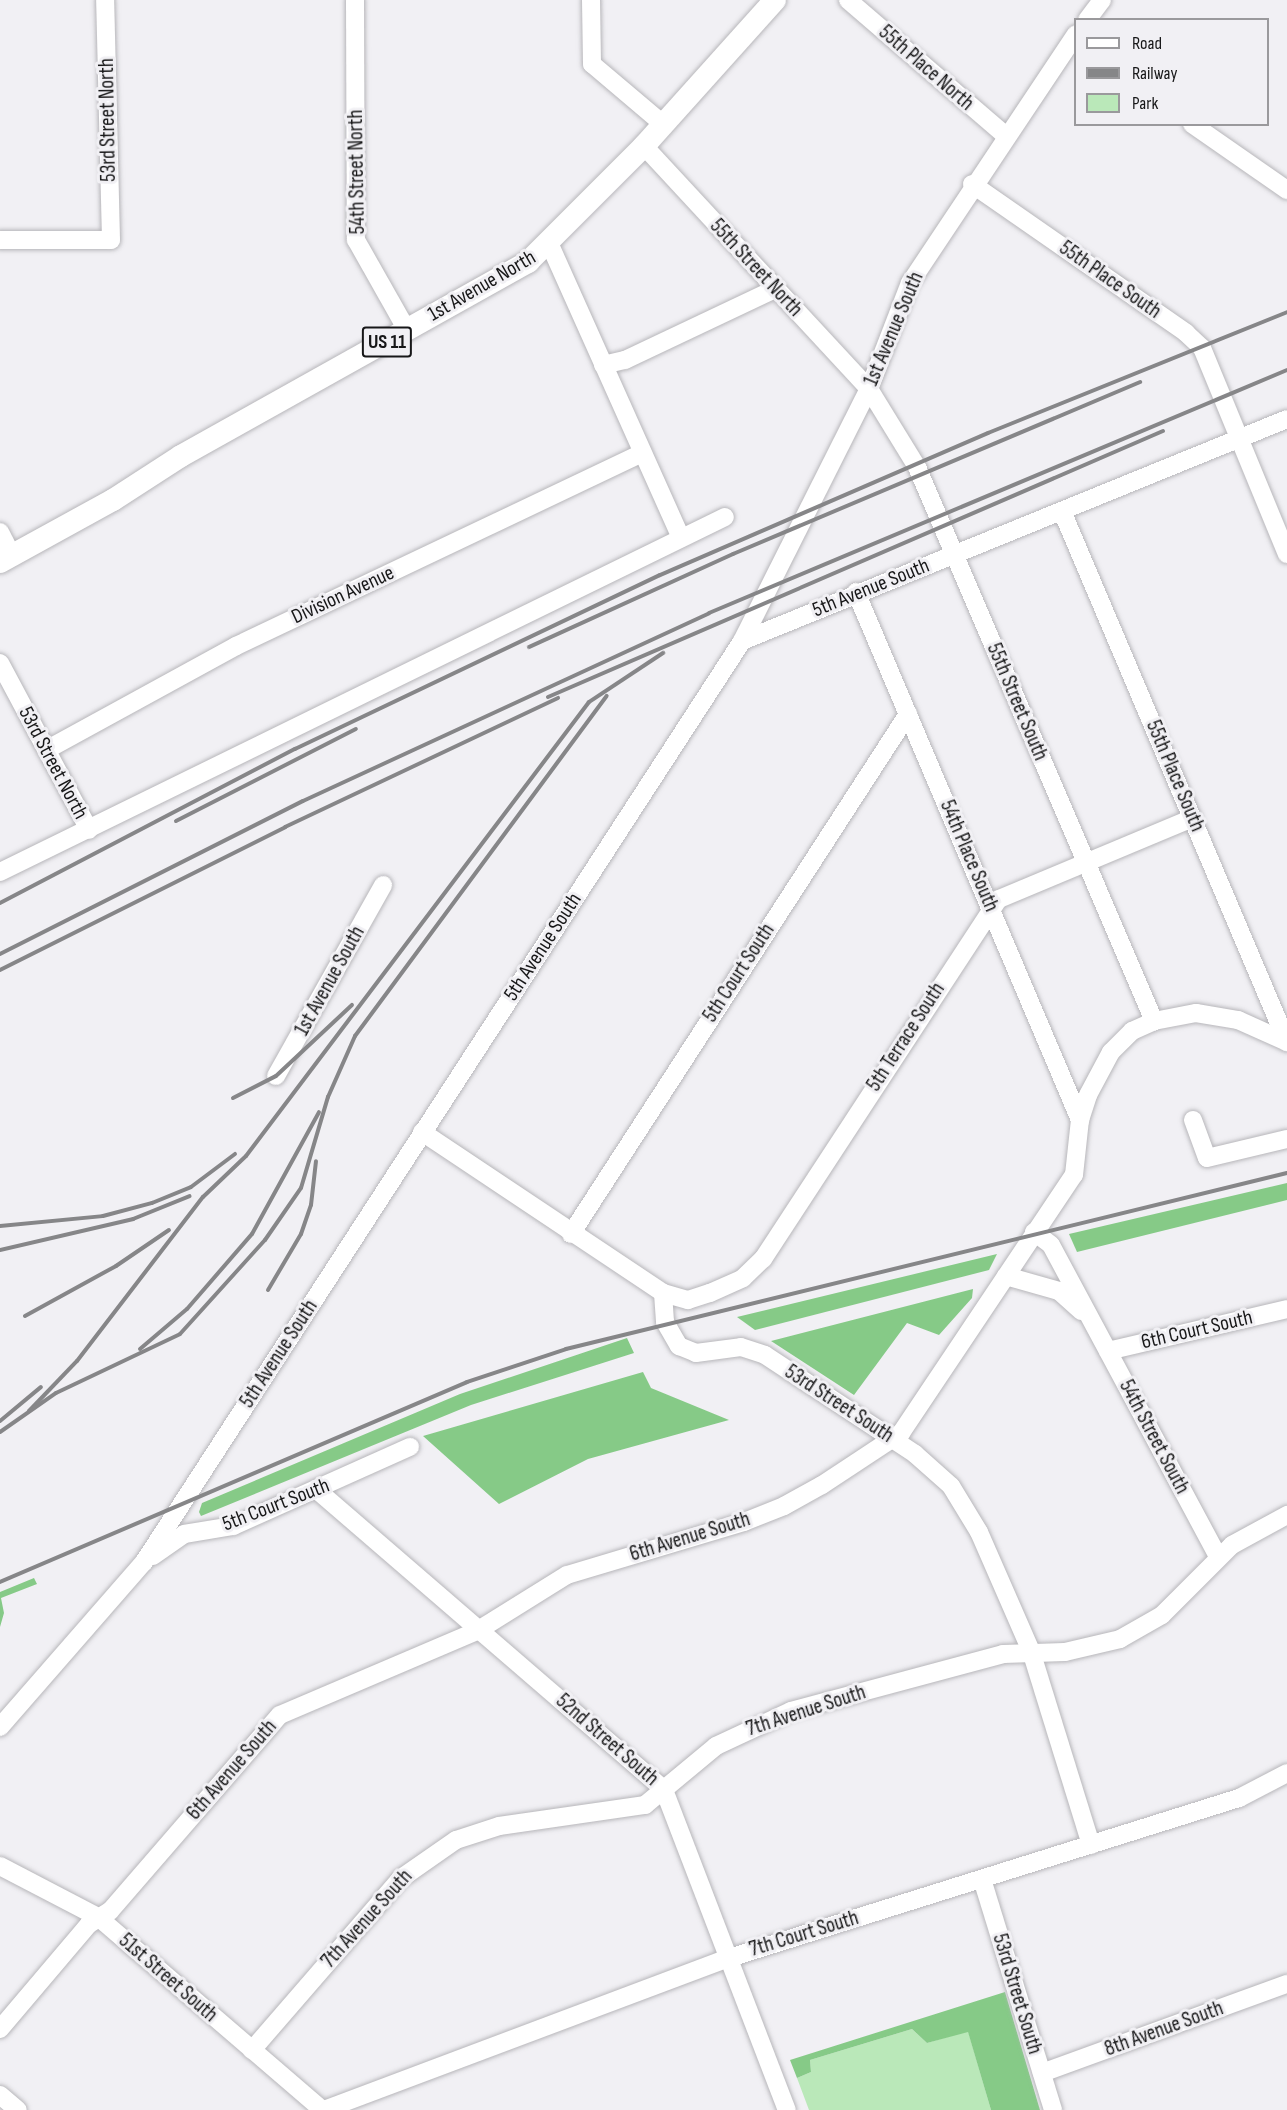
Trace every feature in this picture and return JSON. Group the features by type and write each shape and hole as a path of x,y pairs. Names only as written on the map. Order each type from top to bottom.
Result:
{"main road":[{"name":"1st Avenue North","path":"6,559 113,500 181,456 528,262 550,245 644,146 775,0"}],"street":[{"name":"53rd Street North","path":"0,240 111,240 105,0"},
{"name":"54th Street North","path":"355,0 356,240 407,330"},
{"path":"591,0 592,64 663,124"},
{"name":"55th Place North","path":"848,0 1005,135"},
{"path":"1088,18 1102,0"},
{"name":"1st Avenue South","path":"742,641 869,389 910,283 1005,135 1073,41"},
{"path":"1195,126 1287,190"},
{"name":"55th Street North","path":"644,146 869,389"},
{"name":"55th Place South","path":"972,184 1194,339 1202,348 1287,554"},
{"path":"550,245 681,538"},
{"path":"603,365 625,360 775,289"},
{"name":"55th Street South","path":"869,389 917,467 1154,1021"},
{"name":"5th Avenue South","path":"0,1728 144,1563 742,641 856,592 955,555 1287,419"},
{"name":"Division Avenue","path":"48,749 236,646 644,453"},
{"name":"55th Place South","path":"1062,511 1287,1042"},
{"path":"0,872 69,836 89,830 725,517"},
{"path":"0,532 6,559"},
{"name":"54th Place South","path":"856,592 1080,1120"},
{"name":"53rd Street North","path":"0,663 48,749 89,830"},
{"name":"5th Court South","path":"571,1234 908,714"},
{"name":"5th Terrace South","path":"663,1293 688,1300 710,1293 743,1278 763,1259 991,906 999,899 1193,818"},
{"name":"1st Avenue South","path":"276,1076 383,885"},
{"name":"6th Avenue South","path":"0,2029 98,1917 110,1911 280,1715 477,1631 581,1570 744,1522 784,1506 893,1439 907,1426 1074,1175 1080,1120 1088,1095 1111,1052 1132,1031 1154,1021 1196,1013 1238,1020 1287,1042"},
{"path":"1193,1120 1207,1158 1287,1138"},
{"path":"422,1132 571,1234 663,1293"},
{"name":"54th Street South","path":"1034,1232 1051,1245 1218,1557"},
{"name":"54th Street South","path":"1006,1275 1059,1291 1089,1317"},
{"name":"53rd Street South","path":"663,1293 665,1322 671,1338 684,1350 702,1353 741,1347 757,1351 893,1439 951,1486 979,1532 1030,1651 1092,1845"},
{"name":"6th Court South","path":"1108,1352 1287,1309"},
{"name":"5th Court South","path":"144,1563 184,1534 233,1526 410,1447"},
{"name":"52nd Street South","path":"317,1490 477,1631 664,1790 787,2110"},
{"name":"7th Avenue South","path":"252,2050 400,1879 427,1857 484,1830 639,1807 656,1800 664,1790 716,1746 771,1718 1002,1654 1084,1649 1132,1634 1171,1607 1218,1557 1248,1533 1287,1515"},
{"name":"7th Court South","path":"323,2110 364,2103 729,1958 1239,1798 1287,1773"},
{"name":"51st Street South","path":"0,1866 98,1917 323,2110"},
{"name":"53rd Street South","path":"982,1879 1053,2110"},
{"name":"8th Avenue South","path":"1042,2073 1287,1984"},
{"path":"0,2095 18,2110"}],"green space":[{"path":"1287,1183 1287,1200 1077,1252 1069,1234"},
{"path":"997,1254 989,1270 755,1330 737,1317"},
{"path":"973,1289 972,1298 939,1335 907,1323 854,1395 771,1341"},
{"path":"627,1338 634,1353 471,1405 201,1516 199,1512 202,1503 460,1394"},
{"path":"643,1372 651,1388 729,1420 588,1459 499,1504 423,1436"},
{"path":"34,1578 37,1584 1,1598 4,1613 0,1627 0,1592"},
{"path":"1005,1992 1040,2110 991,2110 968,2032 927,2043 912,2029 810,2060 811,2072 797,2078 790,2060"},
{"path":"912,2029 927,2043 968,2031 991,2110 809,2110 797,2078 811,2072 810,2060"}],"railway":[{"path":"0,903 295,749 660,575 988,433 1287,312"},
{"path":"0,954 303,801 709,613 1287,370"},
{"path":"529,647 733,554 1140,382"},
{"path":"548,697 1163,431"},
{"path":"29,1411 77,1361 203,1197 246,1156 589,702 663,653"},
{"path":"0,1432 56,1393 180,1334 265,1240 301,1188 328,1097 355,1036 607,696"},
{"path":"0,970 285,827 558,698"},
{"path":"176,821 356,729"},
{"path":"233,1098 276,1076 352,1005"},
{"path":"140,1349 187,1309 252,1234 319,1112"},
{"path":"0,1226 103,1216 152,1203 191,1187 235,1154"},
{"path":"268,1290 301,1234 311,1205 316,1161"},
{"path":"0,1582 467,1382 566,1349 1287,1173"},
{"path":"0,1250 133,1219 190,1196"},
{"path":"25,1316 116,1266 169,1230"},
{"path":"0,1421 41,1387"}]}
